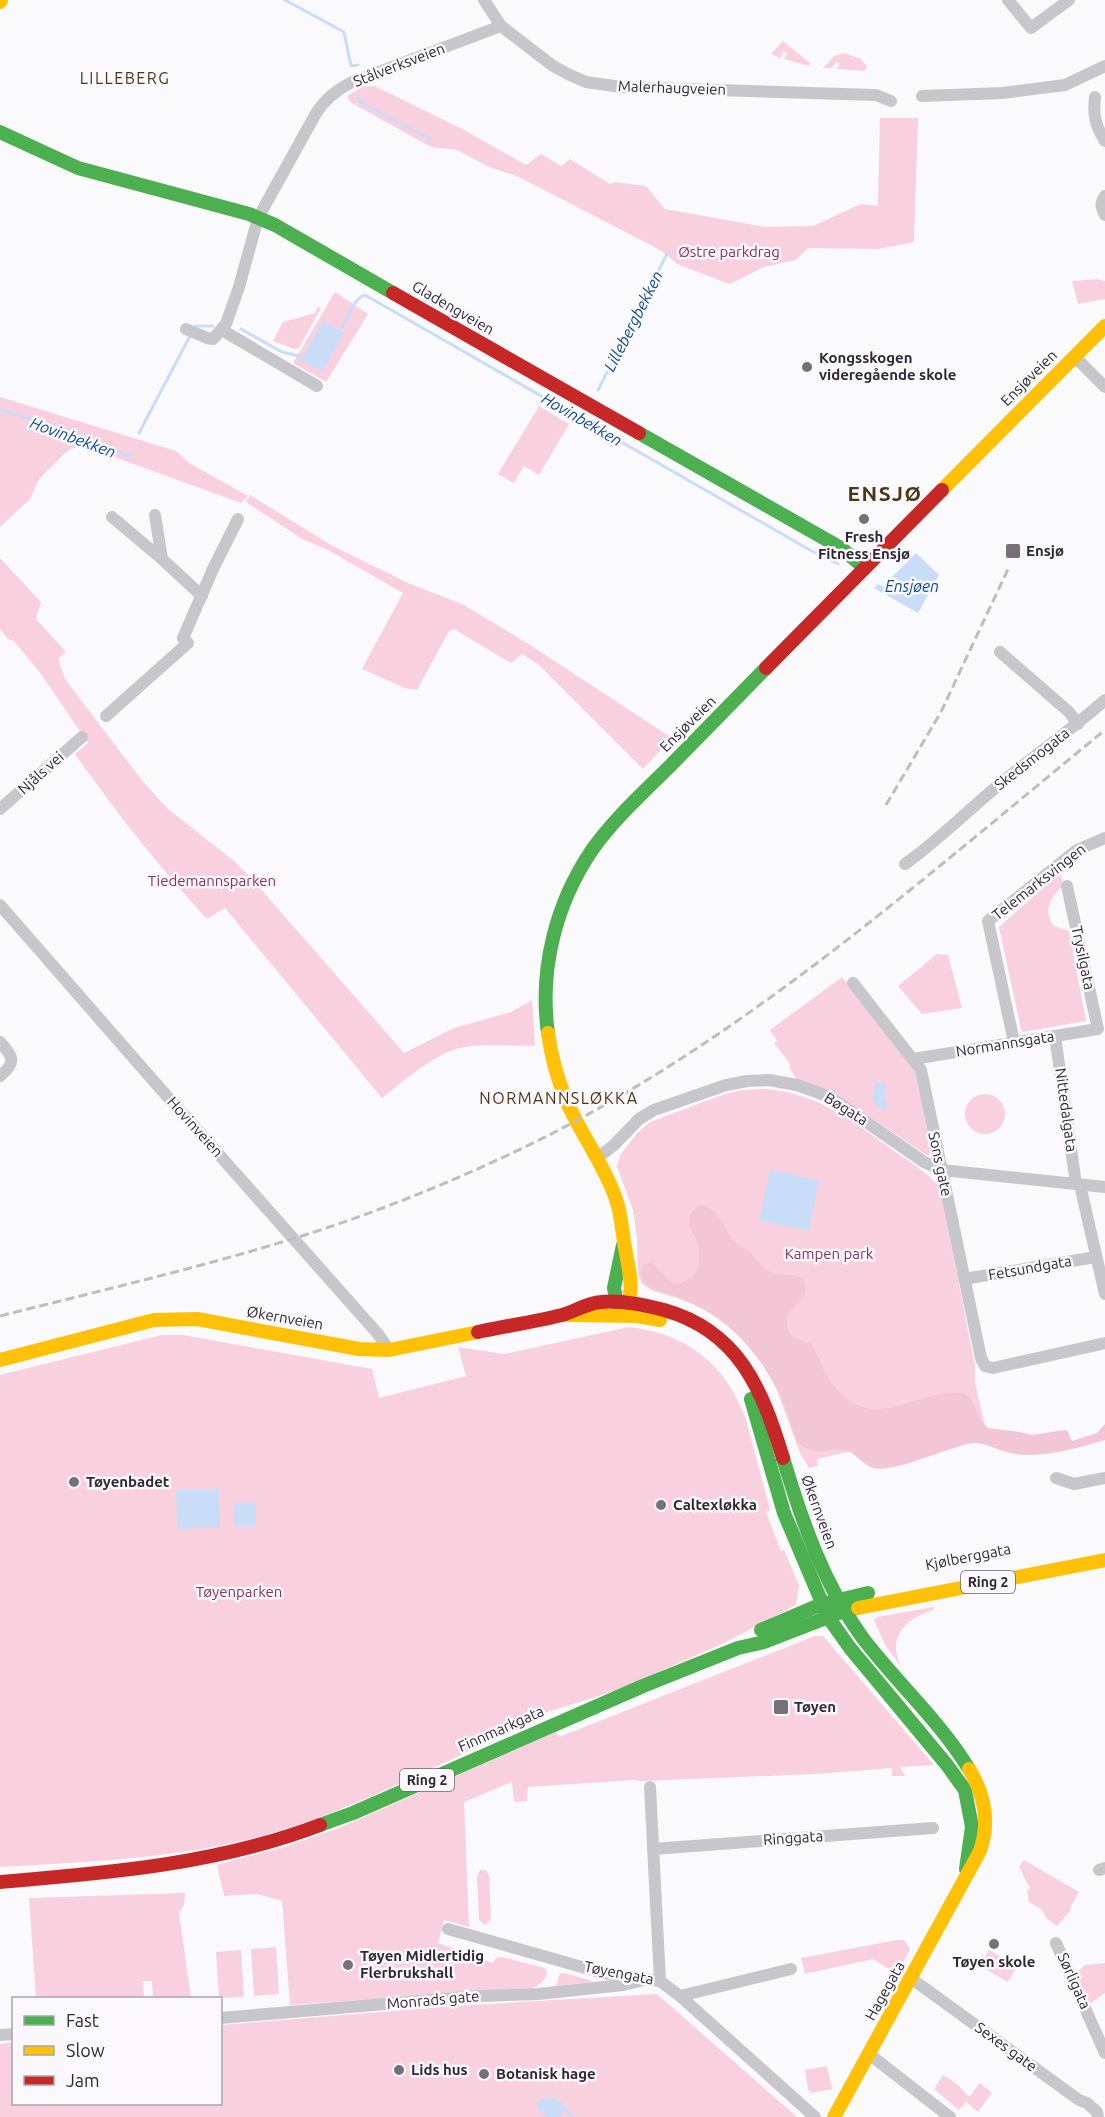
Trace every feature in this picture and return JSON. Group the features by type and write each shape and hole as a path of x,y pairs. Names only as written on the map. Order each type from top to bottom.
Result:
{"main road":[{"name":"Gladengveien","path":"0,132 78,168 258,218 275,225 842,549 865,568"},
{"name":"Ensjøveien","path":"622,1307 629,1264 619,1204 562,1089 551,1052 546,1023 544,993 547,957 564,900 580,868 600,837 1105,326"},
{"name":"Økernveien","path":"622,1307 666,1321 690,1332 719,1353 739,1376 756,1412 777,1494 825,1611 844,1640 958,1779 979,1827"},
{"name":"Økernveien","path":"0,1360 148,1321 173,1318 203,1320 359,1349 389,1350 565,1314 586,1317 622,1307 669,1311 693,1321 726,1344 748,1369 765,1403 805,1528 841,1605 864,1639 959,1753 971,1771 986,1816 979,1827"},
{"name":"Kjølberggata","path":"841,1605 1105,1547"},
{"name":"Kjølberggata","path":"841,1605 1105,1560"},
{"name":"Finnmarkgata","path":"0,1882 122,1872 231,1853 300,1833 373,1804 570,1716 738,1648 759,1631 841,1605"},
{"name":"Hagegata","path":"834,2117 978,1856 979,1827"},
{"name":"Finnmarkgata","path":"0,1872 120,1866 136,1868"}],"street":[{"name":"Malerhaugveien","path":"484,0 501,26 553,66 570,75 602,85 876,94 891,102"},
{"path":"1008,0 1030,28 1069,0"},
{"name":"Stålverksveien","path":"222,330 230,315 239,287 258,218 324,102 358,79 501,26"},
{"path":"922,96 1003,93 1065,85 1105,66"},
{"path":"1095,97 1093,114 1096,126 1105,141"},
{"path":"1105,196 1101,202 1105,215"},
{"path":"191,331 207,339 213,339 222,330 317,386"},
{"path":"1074,356 1105,387"},
{"path":"155,515 162,559"},
{"path":"112,517 202,596"},
{"path":"106,716 185,640 202,596 238,519"},
{"name":"Skedsmogata","path":"905,864 926,849 1006,778 1078,724 1069,712 1000,652"},
{"path":"1078,724 1105,700"},
{"name":"Njåls vei","path":"0,809 82,737"},
{"name":"Telemarksvingen","path":"1014,1042 988,921 1077,850 1105,838"},
{"name":"Trysilgata","path":"1067,886 1098,1029"},
{"name":"Hovinveien","path":"0,905 378,1334 389,1350"},
{"name":"Sons gate","path":"853,983 921,1070 981,1358 985,1366 993,1368 1105,1343"},
{"name":"Normannsgata","path":"913,1059 1098,1029"},
{"name":"Nittedalgata","path":"1055,1036 1078,1184 1105,1294"},
{"path":"0,1042 11,1055 12,1061 9,1068 0,1076"},
{"name":"Bøgata","path":"597,1158 614,1146 639,1119 654,1110 726,1084 769,1080 797,1084 830,1096 924,1162 942,1170 1105,1187"},
{"name":"Fetsundgata","path":"964,1279 1096,1257"},
{"path":"1056,1478 1074,1484 1105,1478"},
{"path":"650,1787 660,1981"},
{"name":"Ringgata","path":"653,1849 933,1828"},
{"name":"Tøyengata","path":"448,1929 603,1972 660,1981 680,1996 815,2117"},
{"name":"Sørligata","path":"1056,1943 1105,2053"},
{"path":"680,1996 791,1969"},
{"name":"Sexes gate","path":"912,1979 1079,2100 1087,2103 1097,2112 1098,2117"},
{"name":"Monrads gate","path":"222,2018 479,1996 548,1993 623,1985 644,1980"},
{"path":"869,2054 950,2117"}],"green space":[{"path":"783,41 810,63 809,66 784,59 787,53 784,51 780,58 771,54"},
{"path":"844,53 861,59 867,67 864,71 837,69 840,64 836,62 832,68 823,68 834,56"},
{"name":"Østre parkdrag","path":"375,86 466,131 526,165 541,154 561,166 570,159 610,184 615,182 646,186 665,209 766,227 813,226 861,204 878,206 880,118 918,118 914,242 878,249 808,248 796,260 764,267 730,284 679,265 660,250 519,177 489,167 457,150 431,147 350,102 347,96 362,87"},
{"path":"1097,279 1105,281 1105,299 1078,304 1072,281"},
{"path":"335,292 368,314 326,382 293,363"},
{"path":"318,307 321,308 299,348 294,349 273,341 283,322 315,313"},
{"path":"0,397 176,451 189,463 248,496 241,503 84,446 70,449 63,455 39,479 30,499 0,527"},
{"path":"539,406 569,424 539,475 524,466 514,483 498,474"},
{"path":"250,495 331,545 408,583 462,604 527,643 672,738 643,769 539,665 522,654 511,663 454,629 449,631 417,690 405,688 362,669 403,593 328,550 302,539 246,502"},
{"name":"Tiedemannsparken","path":"0,558 41,602 36,619 66,652 58,659 65,679 140,778 168,809 234,861 252,879 404,1053 454,1028 511,1012 532,1000 535,1046 482,1046 454,1050 432,1060 382,1098 225,908 207,919 189,899 138,839 75,754 88,743 41,674 14,641 8,639 0,629"},
{"path":"1060,873 1064,885 1052,899 1048,909 1049,915 1054,926 1069,931 1086,1021 1023,1032 999,927"},
{"path":"937,954 948,955 962,1008 922,1014 898,986"},
{"path":"842,977 916,1074 932,1152 928,1156 840,1097 797,1080 789,1067 791,1065 774,1043 777,1041 770,1030"},
{"name":"Kampen park","path":"766,1089 802,1096 834,1110 918,1168 940,1188 975,1366 975,1383 986,1431 909,1447 847,1452 817,1459 818,1466 809,1468 800,1453 775,1385 762,1363 740,1337 728,1325 702,1308 653,1291 642,1284 638,1274 637,1237 633,1210 617,1167 620,1155 638,1132 650,1122 725,1094"},
{"path":"985,1094 993,1095 999,1100 1004,1106 1004,1122 999,1128 993,1133 985,1134 977,1133 971,1128 966,1122 965,1114 966,1106 971,1100 977,1095"},
{"name":"Tøyenparken","path":"629,1327 669,1336 686,1345 702,1355 728,1383 746,1420 770,1510 766,1512 781,1551 784,1550 799,1585 796,1605 726,1642 618,1690 544,1713 488,1738 489,1742 373,1796 284,1830 190,1851 96,1861 0,1867 0,1375 162,1335 183,1335 372,1369 379,1398 466,1376 458,1347 504,1354"},
{"path":"934,1607 933,1610 914,1619 900,1632 896,1648 903,1669 885,1645 874,1620 877,1617"},
{"path":"815,1636 823,1636 934,1765 900,1767 905,1776 892,1776 892,1768 816,1774 634,1780 528,1787 527,1801 514,1802 512,1782 464,1802 469,1927 444,1920 438,1943 493,1963 496,1958 502,1957 544,1968 547,1971 546,1977 534,1988 488,1990 433,1997 290,2005 282,1901 257,1894 224,1896 217,1865 282,1848 339,1828 556,1732 559,1737"},
{"path":"1024,1860 1079,1892 1071,1910 1057,1926 1046,1918 1042,1910 1029,1902 1027,1890 1030,1888 1019,1867"},
{"path":"480,1870 486,1870 489,1875 491,1919 485,1925 479,1920 477,1876"},
{"path":"185,1893 184,1905 179,1913 191,1997 153,1997 152,1981 143,1981 144,1997 36,1997 29,1898"},
{"path":"904,1940 910,1949 897,1974 873,1959 805,1974 801,1958"},
{"path":"276,1947 279,1994 254,1996 251,1949"},
{"path":"241,1950 244,1997 219,1997 216,1952"},
{"path":"989,1950 1017,1966 1008,1982 980,1966"},
{"path":"1105,1963 1105,1993 1088,2005 1075,1974 1085,1965"},
{"path":"563,1973 592,1982 556,1986 559,1975"},
{"name":"Botanisk hage","path":"657,1994 797,2117 0,2117 0,2044 12,2042 12,2105 222,2105 222,2025 455,2006"},
{"path":"827,2066 832,2089 811,2093 808,2090 805,2070"},
{"path":"943,2075 957,2084 969,2097 980,2083 992,2093 978,2112 966,2102 959,2110 934,2089"}],"shaded area":[{"path":"698,1205 710,1208 720,1218 736,1242 767,1270 775,1274 793,1275 803,1280 806,1287 803,1297 787,1316 789,1333 811,1344 831,1382 847,1399 862,1407 878,1409 945,1393 964,1393 972,1400 980,1420 988,1428 1031,1435 1067,1430 1072,1441 1097,1433 1105,1424 1105,1440 1061,1452 1038,1455 1015,1454 973,1443 906,1464 879,1469 869,1466 849,1451 809,1450 794,1434 785,1406 774,1383 748,1346 715,1317 696,1305 650,1288 642,1278 642,1266 652,1262 673,1283 684,1282 696,1272 699,1259 698,1245 689,1228 690,1215"}],"water":[{"path":"323,321 344,333 322,372 301,360"},
{"name":"Ensjøen","path":"916,553 939,575 918,613 874,588 878,584 890,590 892,587 886,583"},
{"path":"882,1081 886,1086 884,1096 888,1104 885,1109 877,1107 872,1099 875,1084"},
{"path":"770,1170 819,1180 809,1231 759,1221"},
{"path":"219,1489 220,1527 203,1528 202,1520 202,1528 178,1529 177,1522 184,1522 177,1521 176,1490"},
{"path":"234,1503 256,1503 256,1527 235,1527"},
{"path":"547,2097 557,2099 567,2108 560,2117 547,2117 537,2109 537,2102"}],"waterway":[{"name":"Lillebergbekken","path":"285,0 344,32 351,66 358,65"},
{"name":"Lillebergbekken","path":"358,95 360,102 430,139"},
{"name":"Lillebergbekken","path":"598,390 668,252"},
{"name":"Hovinbekken","path":"340,331 353,305 365,295 838,564"},
{"name":"Hovinbekken","path":"194,328 213,326"},
{"name":"Hovinbekken","path":"241,329 282,352 303,357"},
{"name":"Hovinbekken","path":"139,433 191,334"},
{"name":"Hovinbekken","path":"0,410 64,430 126,456 130,453"},
{"path":"565,2110 574,2117"}],"railway":[{"path":"886,805 941,712 1009,567"},
{"path":"0,1316 193,1267 336,1225 419,1194 527,1146 606,1104 682,1058 756,1008 898,900 1105,730"}],"traffic: fast":[{"path":"0,132 78,168 249,214 275,225 393,293"},
{"path":"639,433 841,548 865,568"},
{"path":"548,1033 546,1009 548,961 560,914 579,870 619,817 766,668"},
{"path":"619,1313 614,1288 623,1245"},
{"path":"751,1399 784,1513 828,1617 850,1648 965,1790 972,1827 966,1869"},
{"path":"783,1458 815,1551 848,1616 875,1654 945,1734 969,1769"},
{"path":"761,1630 822,1604 868,1593"},
{"path":"320,1825 353,1813 643,1686 738,1648 764,1642 844,1611 858,1608"}],"traffic: slow":[{"path":"942,490 1105,326"},
{"path":"548,1033 555,1066 566,1100 605,1173 618,1205 631,1286 629,1301 621,1315"},
{"path":"567,1315 637,1316 660,1320"},
{"path":"0,1360 154,1320 197,1319 359,1349 389,1350 478,1332"},
{"path":"858,1608 1105,1560"},
{"path":"834,2117 980,1851 985,1830 984,1809 979,1789 969,1769"}],"traffic: jam":[{"path":"393,293 639,433"},
{"path":"766,668 942,490"},
{"path":"478,1332 562,1315 601,1302 641,1305 664,1310 690,1320 711,1332 744,1366 766,1409 783,1458"},
{"path":"0,1882 81,1875 202,1858 242,1849 320,1825"}],"place":[{"name":"Kongsskogen videregående skole","path":"807,367"},
{"name":"Fresh Fitness Ensjø","path":"864,519"},
{"name":"Ensjø","path":"1013,551"},
{"name":"Tøyenbadet","path":"74,1482"},
{"name":"Caltexløkka","path":"661,1505"},
{"name":"Tøyen","path":"781,1707"},
{"name":"Tøyen skole","path":"994,1944"},
{"name":"Tøyen Midlertidig Flerbrukshall","path":"348,1965"},
{"name":"Lids hus","path":"399,2070"},
{"name":"Botanisk hage","path":"484,2074"}],"district":[{"name":"LILLEBERG","path":"125,78"},
{"name":"ENSJØ","path":"885,494"},
{"name":"NORMANNSLØKKA","path":"559,1098"}]}
